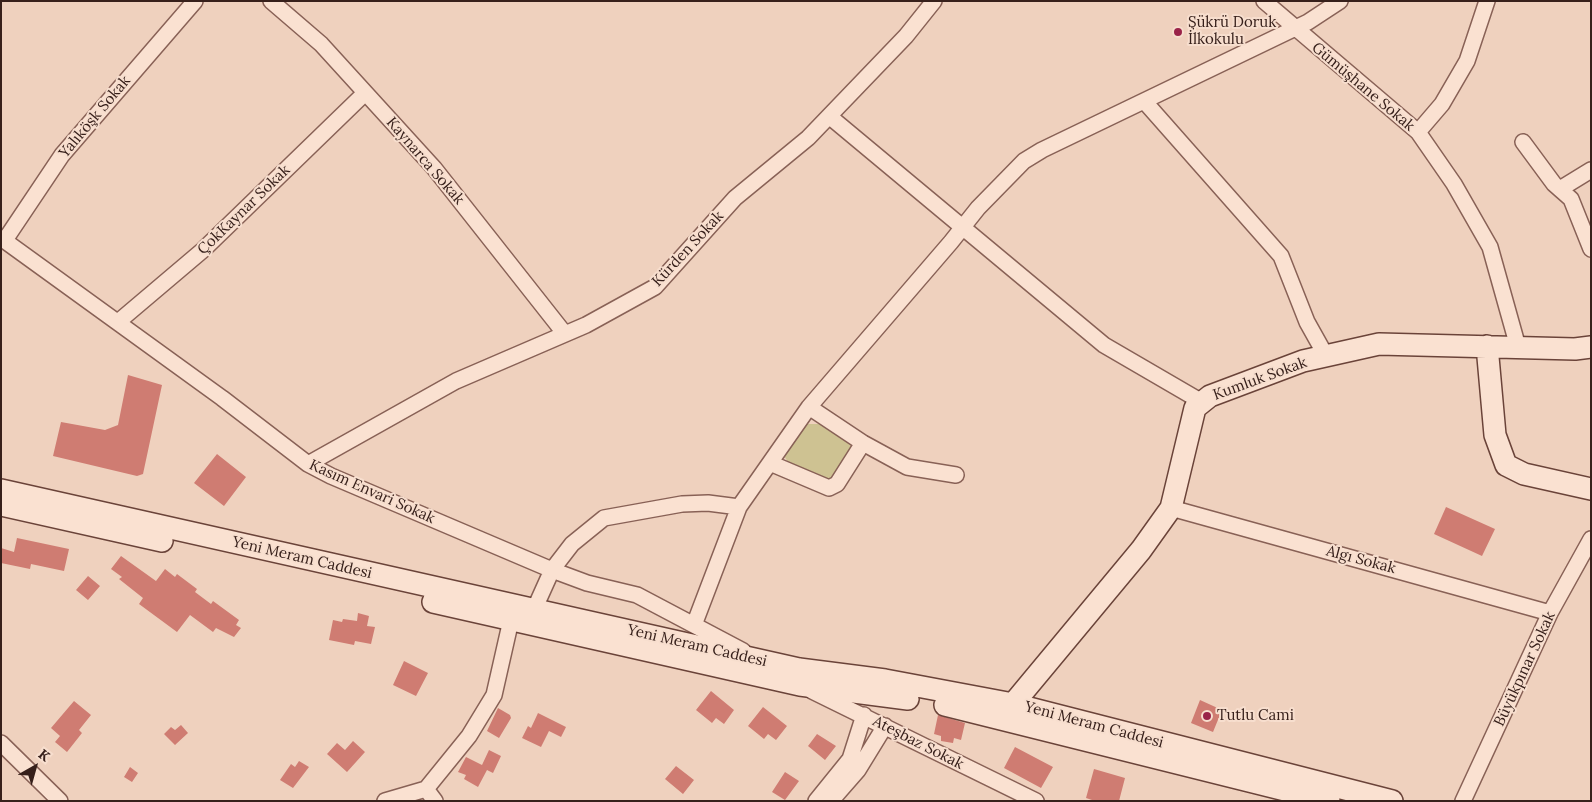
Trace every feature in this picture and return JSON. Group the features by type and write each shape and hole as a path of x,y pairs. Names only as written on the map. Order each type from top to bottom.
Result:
{"main road":[{"name":"Kumluk Sokak","path":"1013,704 1141,550 1171,508 1195,408 1202,402 1219,392 1304,361 1379,344 1574,349 1591,347"},
{"path":"1487,346 1495,434 1506,464 1524,474 1591,488"},
{"name":"Yeni Meram Caddesi","path":"1,490 799,669 885,680 1013,704 1392,801"},
{"name":"Yeni Meram Caddesi","path":"1,505 800,685 882,695 1004,718 1329,801"}],"street":[{"name":"Yalıköşk Sokak","path":"3,239 62,155 194,1"},
{"name":"Kaynarca Sokak","path":"271,1 321,44 434,168 565,334"},
{"name":"Kürden Sokak","path":"308,464 456,381 586,325 655,287 735,198 808,138 906,36 934,1"},
{"name":"Gümüşhane Sokak","path":"1264,1 1294,29 1418,132 1454,184 1490,246 1518,347"},
{"path":"694,625 739,507 809,408 978,208 1024,161 1042,150 1294,29 1340,1"},
{"path":"1418,132 1442,104 1467,61 1487,1"},
{"name":"ÇokKaynar Sokak","path":"118,322 203,250 366,93"},
{"path":"1145,102 1281,256 1307,322 1326,356"},
{"path":"829,116 1104,345 1202,402"},
{"path":"1523,142 1560,190 1571,199 1591,249"},
{"path":"1560,190 1591,170"},
{"name":"Kasım Envari Sokak","path":"3,239 222,398 308,464 331,476 552,570 587,582 637,595 757,659"},
{"path":"809,408 863,443 907,467 956,475"},
{"path":"770,463 829,488 837,484 863,443"},
{"path":"534,610 552,570 572,544 604,518 682,504 708,502 739,507"},
{"name":"Algı Sokak","path":"1171,508 1550,613"},
{"name":"Büyükpınar Sokak","path":"1463,801 1550,613 1591,540"},
{"path":"385,801 430,795 494,694 511,620"},
{"name":"Ateşbaz Sokak","path":"800,685 1036,801"},
{"path":"816,801 850,759 867,717 882,695"},
{"path":"831,801 858,770 885,726"},
{"path":"1,743 60,801"}],"shaded area":[{"path":"806,424 820,424 852,442 852,452 834,479 825,482 789,464 783,454"}],"building":[{"path":"128,375 162,385 143,474 137,476 53,456 61,422 105,430 118,425"},
{"path":"217,454 246,477 224,506 194,483"},
{"path":"1446,507 1495,529 1482,556 1434,534"},
{"path":"17,538 69,549 64,571 31,564 30,569 1,563 1,548 14,552"},
{"path":"121,556 156,581 165,569 175,577 177,574 197,589 195,592 211,604 213,601 239,620 236,625 241,628 234,637 216,628 213,632 190,615 177,632 139,604 143,598 119,579 122,577 111,569"},
{"path":"88,576 100,586 88,600 76,590"},
{"path":"358,613 369,616 367,626 375,627 371,644 355,641 354,645 329,640 333,620 342,622 343,619 357,621"},
{"path":"404,661 428,673 416,696 393,685"},
{"path":"711,691 734,710 724,724 716,718 712,723 696,710"},
{"name":"Tutlu Cami","path":"1200,700 1222,710 1213,732 1191,723"},
{"path":"74,701 91,715 79,730 82,733 67,752 55,742 60,736 51,728"},
{"path":"763,707 787,726 776,740 768,734 764,739 748,726"},
{"path":"498,708 510,715 511,718 499,738 487,731"},
{"path":"538,713 566,727 561,737 549,731 541,747 522,738 528,726 531,728"},
{"path":"938,715 965,723 961,740 954,738 953,743 941,741 941,736 934,734"},
{"path":"181,725 188,733 175,745 164,734 171,727 175,730"},
{"path":"817,734 836,746 825,760 808,746"},
{"path":"353,741 365,752 347,772 327,754 337,743 345,750"},
{"path":"1015,747 1053,767 1041,788 1004,768"},
{"path":"489,750 501,756 493,773 487,770 478,787 464,779 466,775 458,772 466,757 482,765"},
{"path":"299,761 309,767 293,788 280,780 291,764 295,767"},
{"path":"676,766 694,780 683,794 665,779"},
{"path":"130,767 138,773 132,782 124,777"},
{"path":"1094,769 1125,778 1119,801 1095,801 1086,798"},
{"path":"785,772 799,781 785,800 772,792"}],"place":[{"name":"Şükrü Doruk İlkokulu","path":"1178,32"},
{"name":"Tutlu Cami","path":"1207,716"}]}
